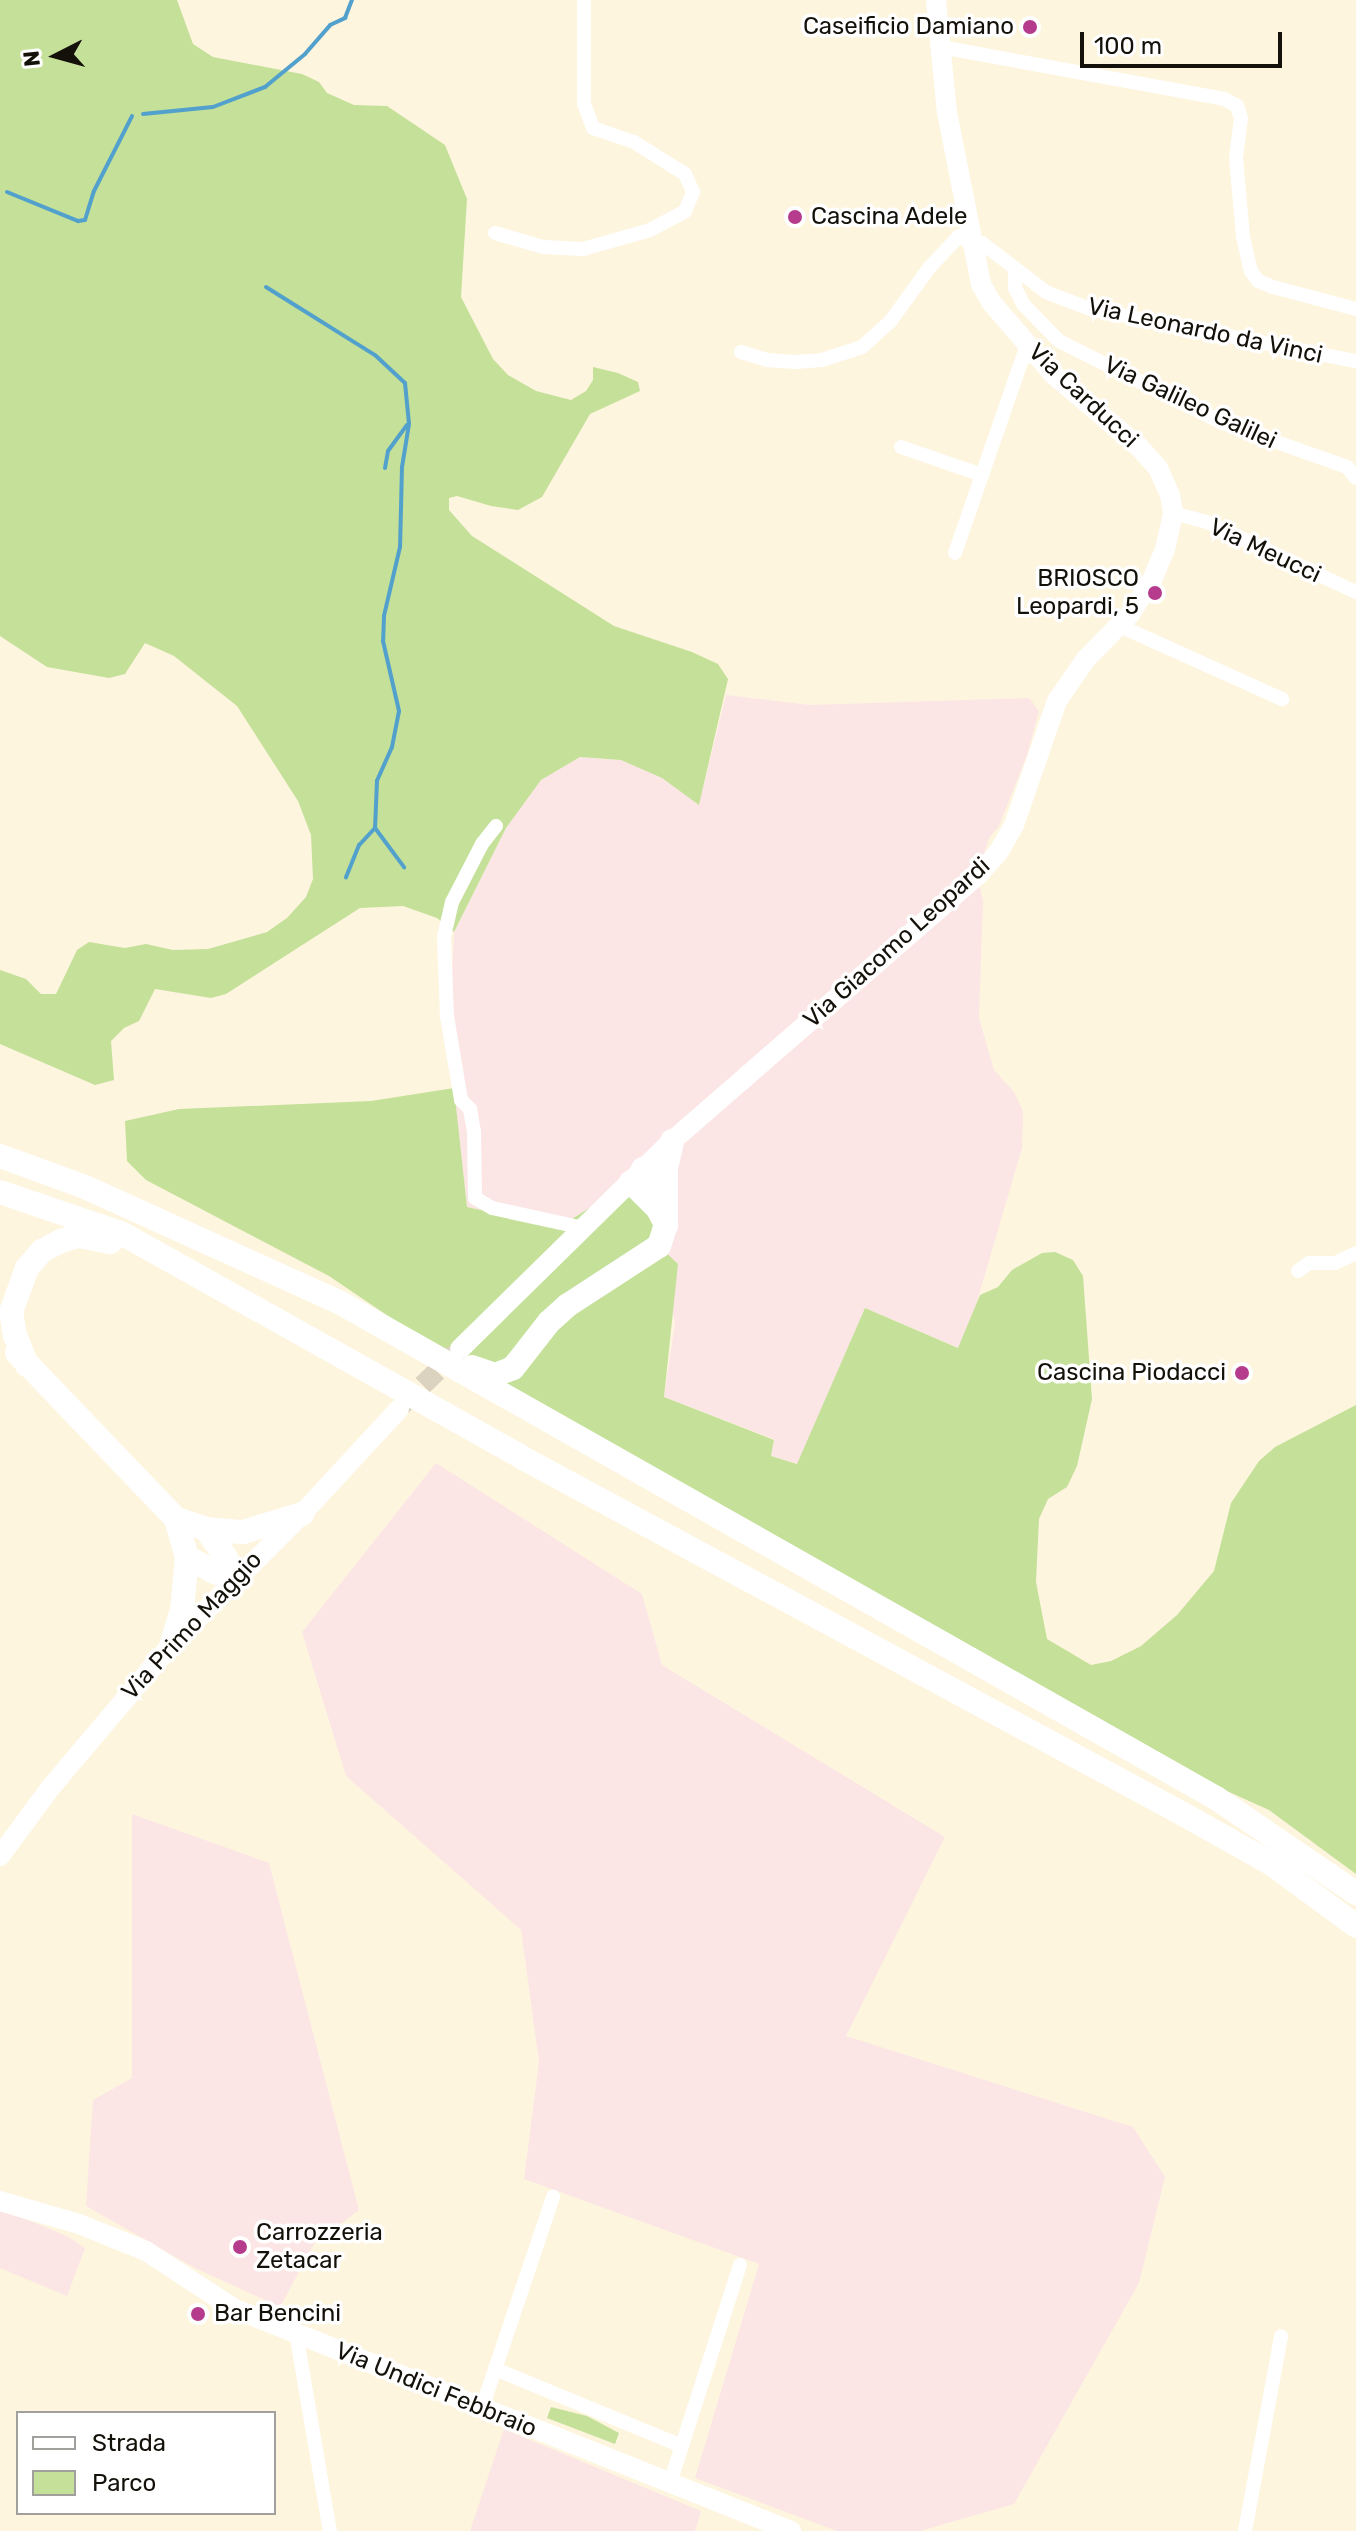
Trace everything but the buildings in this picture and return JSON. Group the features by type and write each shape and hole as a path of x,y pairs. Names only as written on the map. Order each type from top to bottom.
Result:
{"highway":[{"path":"312,1289 353,1303 488,1374 506,1372 568,1305 659,1246 666,1225 666,1187 677,1135"},
{"path":"0,1156 85,1187 312,1289 681,1494 1216,1798 1356,1893"},
{"path":"637,1176 666,1187"},
{"path":"637,1176 666,1225"},
{"path":"0,1192 121,1233 521,1457 1183,1814 1272,1864 1356,1926"},
{"path":"27,1365 15,1336 11,1312 17,1288 27,1268 42,1251 79,1236 121,1246 234,1307 312,1340"},
{"path":"0,1332 27,1365 176,1519 206,1529 243,1532 302,1514"},
{"path":"523,1357 522,1381 533,1400 642,1462 681,1494"},
{"path":"171,1645 182,1610 187,1557 176,1519"},
{"path":"206,1529 226,1558 234,1579"},
{"path":"187,1557 234,1579"}],"street":[{"path":"495,233 543,247 583,249 662,224 685,211 693,192 685,174 634,142 593,128 584,103 584,0"},
{"name":"Via Carducci","path":"936,0 947,113 975,267 985,294 1062,382 1153,462 1167,487 1173,513"},
{"path":"941,47 1224,99 1237,106 1241,118 1236,158 1243,237 1251,271 1258,281 1273,287 1356,309"},
{"path":"741,352 795,362 822,360 862,347 890,322 954,239 959,236 970,243"},
{"name":"Via Leonardo da Vinci","path":"970,243 982,243 1046,292 1090,309 1356,361"},
{"name":"Via Leonardo da Vinci","path":"975,267 991,263 1015,270"},
{"name":"Via Galileo Galilei","path":"1015,270 1015,288 1023,304 1059,341 1223,423 1353,470"},
{"path":"955,553 1027,345"},
{"path":"901,447 982,475"},
{"name":"Via Meucci","path":"1173,513 1207,522 1356,592"},
{"name":"Via Giacomo Leopardi","path":"460,1349 677,1135 977,876 998,853 1014,825 1057,701 1086,659 1120,626 1158,567 1173,513"},
{"path":"1120,626 1282,699"},
{"path":"496,826 482,844 452,902 444,936 447,1016 461,1100 470,1109 474,1132 475,1198 492,1208 584,1228"},
{"path":"1298,1271 1309,1263 1335,1263 1356,1253"},
{"name":"Via Primo Maggio","path":"0,1856 6,1838 171,1645 302,1514 399,1409"},
{"path":"482,2408 553,2197"},
{"name":"Via Undici Febbraio","path":"0,2201 79,2224 146,2251 233,2308 670,2483 767,2527 791,2531"},
{"path":"670,2483 740,2265"},
{"path":"296,2333 330,2531"},
{"path":"1245,2531 1281,2336"},
{"path":"495,2369 682,2446"}],"shaded area":[{"path":"726,695 810,705 1029,698 1039,711 1027,755 999,826 989,838 977,876 983,901 979,1018 994,1070 1014,1092 1023,1111 1022,1148 976,1305 959,1348 865,1308 798,1464 771,1456 774,1439 664,1397 675,1323 659,1246 631,1182 559,1227 467,1207 449,1044 454,932 506,828 541,780 580,757 621,760 662,778 699,804"},
{"path":"436,1463 642,1594 662,1665 945,1837 846,2036 1133,2127 1165,2177 1139,2283 1014,2504 920,2531 837,2531 695,2478 759,2264 524,2179 539,2062 521,1930 346,1776 302,1632"},
{"path":"132,1814 269,1863 359,2210 314,2244 280,2307 195,2268 86,2206 93,2100 132,2078"},
{"path":"0,2209 67,2236 85,2248 67,2296 0,2268"},
{"path":"504,2429 701,2511 695,2531 470,2531"}],"green space":[{"path":"0,0 177,0 193,44 213,57 302,74 319,82 327,93 354,105 387,106 445,145 467,199 461,297 493,359 508,375 536,391 571,400 586,391 593,380 593,367 638,382 640,391 590,414 542,497 518,510 457,496 449,498 449,510 472,536 614,626 718,664 728,679 699,805 662,778 621,760 580,757 541,780 506,828 454,932 437,918 403,906 360,908 226,994 211,998 155,989 139,1021 124,1028 111,1041 114,1080 95,1085 0,1044 0,970 26,979 41,994 56,994 77,950 89,942 125,948 146,944 173,950 208,949 267,932 287,918 306,897 313,879 311,835 298,801 237,706 174,656 145,643 125,674 109,678 47,667 0,636"},
{"path":"454,1088 467,1207 559,1227 631,1182 647,1197 659,1246 678,1264 664,1397 774,1440 771,1456 797,1464 865,1308 958,1348 980,1295 998,1287 1012,1270 1042,1253 1055,1252 1073,1260 1083,1276 1092,1399 1077,1466 1067,1487 1048,1499 1039,1519 1036,1582 1047,1639 1091,1665 1111,1661 1141,1646 1177,1615 1214,1571 1231,1503 1259,1461 1275,1447 1356,1405 1356,1874 1269,1810 1218,1787 434,1347 329,1276 146,1180 127,1161 125,1121 179,1109 371,1101"},
{"path":"551,2407 587,2416 619,2433 615,2444 547,2418"}],"waterway":[{"path":"143,114 213,107 265,87 305,54 330,25 345,18 352,0"},
{"path":"7,192 78,221 85,220 94,191 132,116"},
{"path":"266,287 375,355 405,383 409,424 402,467 400,547 384,616 383,641 399,711 392,747 377,781 375,828 359,845 346,877"},
{"path":"385,468 388,451 407,425"},
{"path":"375,828 404,867"}],"tunnel":[{"path":"401,1406 456,1353"}],"place":[{"name":"Caseificio Damiano","path":"1030,27"},
{"name":"Cascina Adele","path":"795,217"},
{"name":"BRIOSCO Leopardi, 5","path":"1155,593"},
{"name":"Cascina Piodacci","path":"1242,1373"},
{"name":"Carrozzeria Zetacar","path":"240,2247"},
{"name":"Bar Bencini","path":"198,2314"}]}
